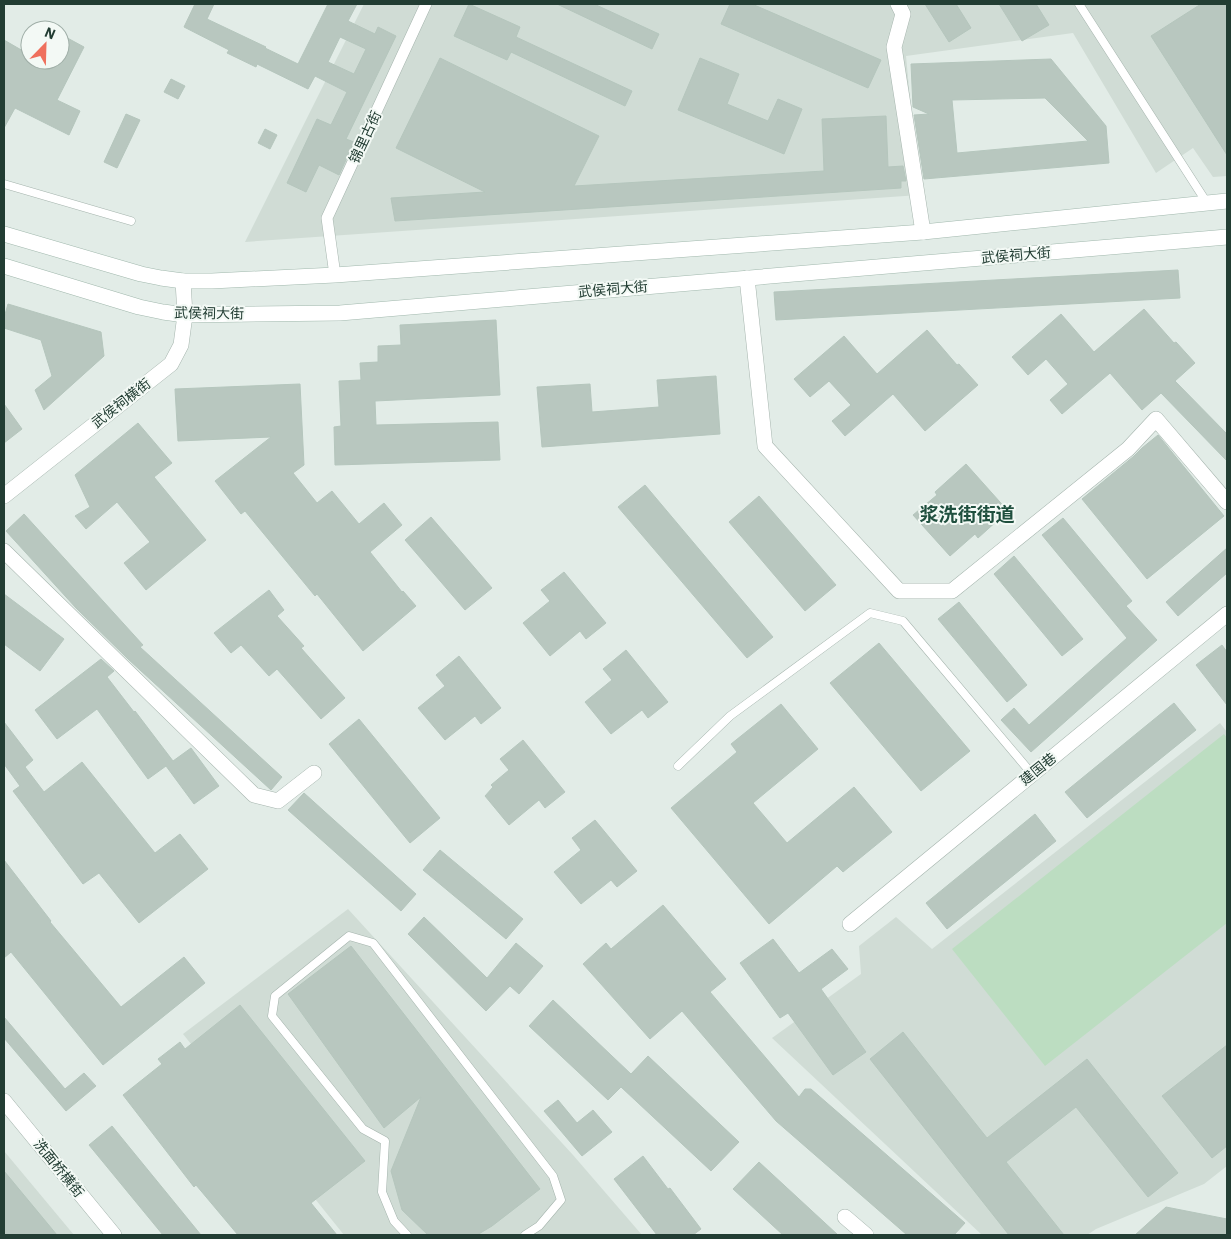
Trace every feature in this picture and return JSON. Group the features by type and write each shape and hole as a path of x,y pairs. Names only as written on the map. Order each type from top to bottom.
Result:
{"main road":[{"path":"898,4 903,14 894,47 923,232"},
{"path":"4,234 141,274 183,281 212,281 335,275 923,232 1227,201"},
{"name":"武侯祠大街","path":"4,266 140,307 184,315 340,313 1227,236"},
{"path":"747,278 765,446 899,591 952,591 1128,449 1156,419 1227,502"},
{"name":"武侯祠横街","path":"4,496 171,364 181,345 184,315 183,281"},
{"path":"4,551 254,795 278,801 314,773"},
{"name":"建国巷","path":"850,924 1227,614"},
{"name":"洗面桥横街","path":"4,1100 114,1235"},
{"path":"845,1217 866,1235"}],"street":[{"name":"锦里古街","path":"335,275 327,218 426,4"}],"lane":[{"path":"1079,4 1207,203"},
{"path":"4,184 131,221"},
{"path":"678,766 730,716 870,613 903,621 1032,774"},
{"path":"407,1235 394,1221 382,1192 384,1141 363,1129 272,1016 275,996 349,936 373,943 553,1176 561,1200 539,1226 525,1235"}],"shaded area":[{"path":"364,4 1227,4 1227,176 1213,177 1193,148 1156,173 1073,33 906,56 919,195 245,242"},
{"path":"1220,723 1227,732 1227,1166 1204,1184 1096,1229 1087,1235 982,1235 772,1038 861,974 859,946 896,917 932,949"},
{"path":"348,909 573,1155 642,1235 344,1235 183,1034"},
{"path":"4,1151 74,1235 4,1235"}],"green space":[{"path":"1224,734 1227,738 1227,923 1045,1066 952,949"}],"building":[{"path":"195,4 214,4 207,19 298,64 328,4 357,4 348,21 375,34 378,27 396,36 346,139 354,142 339,175 319,165 306,192 287,183 317,119 331,125 347,92 315,76 308,89 257,64 256,67 227,53 229,50 184,27","holes":["340,37 366,49 354,74 328,62"]},
{"path":"469,4 520,27 516,37 632,91 625,106 511,52 507,60 454,36"},
{"path":"557,4 594,4 659,34 652,49"},
{"path":"730,4 752,4 881,60 868,88 721,24"},
{"path":"925,4 956,4 971,28 949,42"},
{"path":"999,4 1036,4 1049,25 1022,41"},
{"path":"1201,4 1227,4 1227,155 1151,36"},
{"path":"70,39 84,47 57,100 80,111 69,135 15,108 4,128 4,40 20,49 20,70 70,70"},
{"path":"440,58 599,136 574,186 824,171 822,119 886,116 888,167 903,166 906,181 901,181 901,188 395,221 391,198 485,192 396,148"},
{"path":"700,58 739,74 727,104 768,121 778,99 802,109 784,154 678,110"},
{"path":"1051,59 1106,126 1109,163 924,179 914,115 929,114 913,107 911,64","holes":["1045,98 1088,141 957,153 952,100"]},
{"path":"171,79 185,86 178,99 164,92"},
{"path":"126,114 140,120 117,168 104,162"},
{"path":"265,129 277,135 270,149 258,143"},
{"path":"1178,270 1180,298 776,320 774,292"},
{"path":"8,304 101,332 104,356 44,410 35,390 52,376 41,340 4,328 4,318"},
{"path":"1144,309 1174,343 1176,342 1195,363 1175,381 1227,434 1227,461 1161,393 1142,410 1110,373 1062,414 1050,400 1068,384 1046,359 1028,375 1012,357 1061,314 1094,352"},
{"path":"496,320 500,395 375,401 376,425 498,422 500,460 335,465 334,427 341,426 339,381 361,380 360,363 378,362 378,346 401,345 400,325"},
{"path":"927,330 957,365 959,364 978,385 925,431 893,394 845,436 832,421 851,405 829,381 810,397 794,379 844,336 877,374"},
{"path":"716,376 720,434 542,447 537,387 590,384 592,412 659,407 657,380"},
{"path":"300,384 304,465 293,473 317,503 332,491 359,524 384,503 402,525 370,552 402,592 416,606 363,651 317,594 315,596 245,511 241,514 215,481 271,437 178,441 175,389"},
{"path":"4,404 22,429 4,443"},
{"path":"138,423 172,463 154,477 206,540 146,590 124,563 150,542 117,502 86,529 75,516 90,507 75,475"},
{"path":"1158,435 1224,516 1147,579 1082,499"},
{"path":"966,464 1008,511 978,538 975,534 950,556 913,515 937,495 935,492"},
{"path":"645,485 773,637 747,658 618,507"},
{"path":"759,496 836,585 805,611 729,522"},
{"path":"24,514 143,645 140,647 282,777 271,790 128,659 76,608 6,531"},
{"path":"431,517 492,588 465,610 405,540"},
{"path":"1063,518 1132,601 1126,606 1157,640 1031,752 1001,720 1014,708 1029,725 1127,638 1042,535"},
{"path":"1227,548 1227,573 1178,616 1166,602"},
{"path":"1014,556 1083,639 1062,656 994,574"},
{"path":"564,572 606,623 586,639 580,631 550,656 523,623 550,601 541,590"},
{"path":"269,590 284,610 277,616 304,646 301,648 345,698 321,719 277,669 269,676 241,645 231,653 214,633"},
{"path":"4,594 64,639 40,671 4,644"},
{"path":"959,602 1027,685 1007,702 938,619"},
{"path":"879,643 970,751 921,791 830,683"},
{"path":"1222,645 1227,652 1227,705 1196,665"},
{"path":"626,650 668,702 648,718 642,710 611,734 585,702 612,680 603,669"},
{"path":"459,656 501,708 481,724 475,716 445,740 418,708 445,686 436,675"},
{"path":"101,659 114,671 107,677 173,761 191,748 219,786 194,804 166,766 148,779 97,709 57,739 35,710"},
{"path":"1174,703 1196,730 1087,818 1065,792"},
{"path":"781,704 818,749 753,803 787,843 854,787 892,832 843,872 837,866 769,924 671,808 737,752 731,744"},
{"path":"359,719 440,818 410,843 329,744"},
{"path":"4,722 33,760 25,767 44,792 82,762 155,853 180,834 208,869 139,923 99,873 83,884 13,791 20,786 4,764"},
{"path":"523,740 565,792 545,808 539,800 509,825 485,796 493,787 491,785 509,770 500,759"},
{"path":"304,793 416,894 401,911 288,810"},
{"path":"1035,814 1056,841 947,929 926,903"},
{"path":"595,820 637,871 617,887 611,880 581,904 554,872 581,850 572,838"},
{"path":"440,850 523,919 506,939 423,870"},
{"path":"4,860 50,922 121,1007 184,957 205,983 103,1065 11,952 4,958"},
{"path":"663,905 726,979 710,992 799,1097 805,1089 811,1089 965,1223 954,1235 907,1235 776,1121 682,1011 650,1039 583,964 606,943 611,949"},
{"path":"424,917 487,978 516,943 543,966 519,994 510,986 486,1011 408,934"},
{"path":"773,939 799,973 832,949 848,969 821,989 866,1052 833,1075 788,1013 780,1018 740,963"},
{"path":"351,946 540,1189 492,1226 477,1235 428,1235 402,1210 391,1171 421,1097 384,1128 288,994"},
{"path":"553,1000 631,1074 648,1056 739,1142 711,1171 621,1087 608,1100 529,1026"},
{"path":"240,1005 365,1161 311,1203 337,1235 238,1235 196,1185 194,1187 123,1095 162,1064 158,1059 180,1042 185,1049"},
{"path":"4,1017 65,1089 84,1073 96,1086 66,1111 4,1038"},
{"path":"903,1032 987,1138 1087,1059 1178,1173 1148,1197 1076,1107 1006,1162 1064,1235 1009,1235 870,1059"},
{"path":"1227,1045 1227,1146 1212,1158 1162,1096"},
{"path":"558,1100 577,1123 593,1110 612,1132 582,1156 544,1111"},
{"path":"112,1126 201,1235 163,1235 89,1145"},
{"path":"643,1156 701,1229 693,1235 657,1235 614,1179"},
{"path":"759,1162 838,1235 783,1235 733,1189"},
{"path":"4,1171 57,1235 4,1235"},
{"path":"1166,1207 1227,1219 1227,1235 1135,1235"}],"district":[{"name":"浆洗街街道","path":"967,514"}]}
